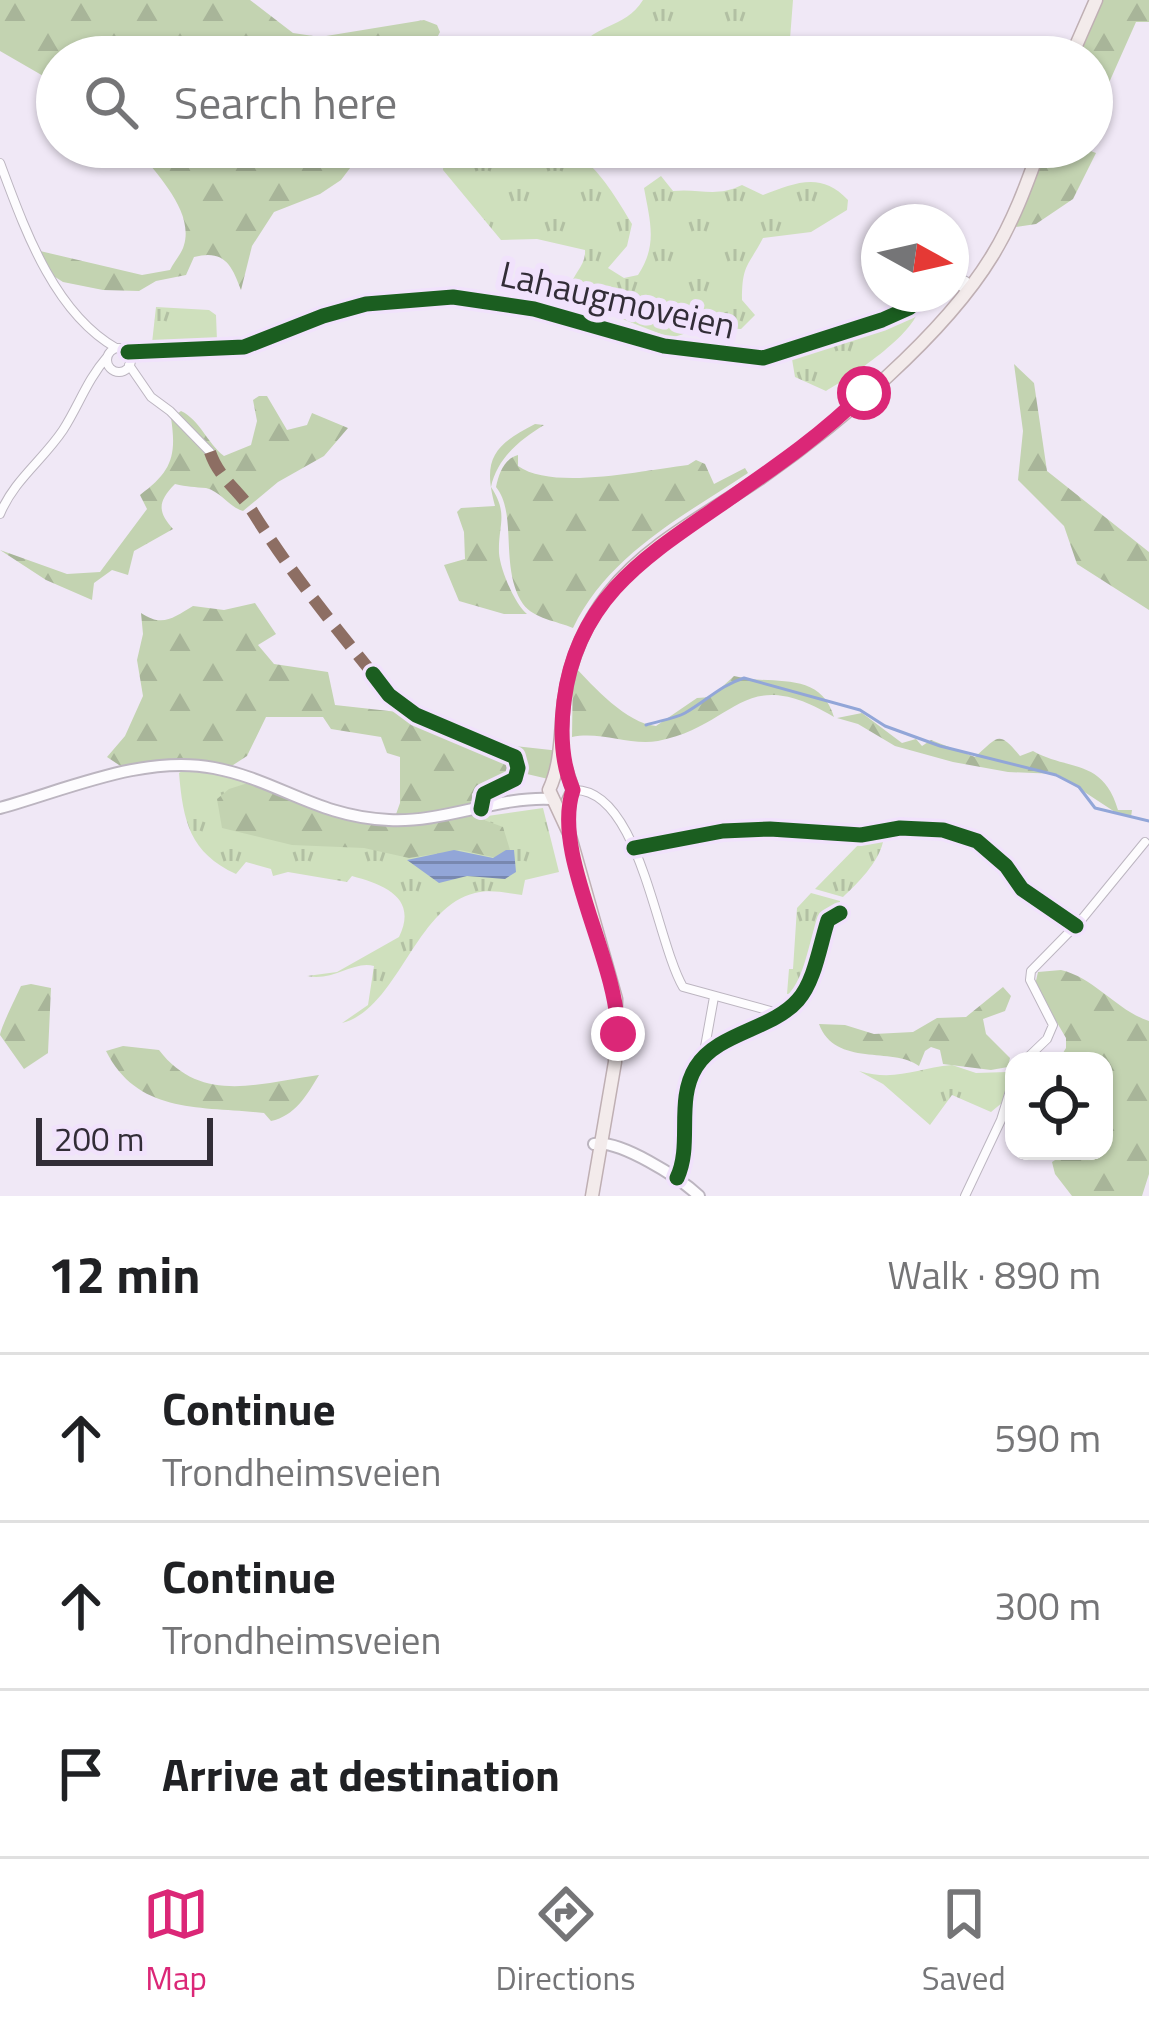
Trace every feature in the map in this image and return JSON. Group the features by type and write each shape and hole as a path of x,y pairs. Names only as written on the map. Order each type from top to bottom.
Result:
{"main road":[{"path":"1080,36 1096,0"},
{"path":"969,271 1007,228 1031,168"},
{"path":"589,1196 618,1034 616,999 560,792 565,694 575,654 613,588 660,546 808,445 864,393 933,312"},
{"path":"0,808 137,770 184,765 232,772 318,808 357,817 410,820 560,792"},
{"path":"598,1145 625,1152 677,1178 699,1196"}],"street":[{"path":"0,163 44,267 100,338 110,354 111,368"},
{"name":"Lahaugmoveien","path":"127,362 148,354 244,347 366,304 460,297 545,311 652,344 739,358 763,358 900,312"},
{"path":"110,354 127,362 137,380 210,452"},
{"path":"0,514 15,486 59,435 110,354"},
{"path":"92,376 127,362"},
{"path":"373,674 389,695 416,715 515,757 515,779 484,794 481,809"},
{"path":"560,792 589,790 602,797 634,848 677,977 687,990 778,1013"},
{"path":"634,848 722,831 861,835 900,828 943,830 977,841 1006,866 1022,889 1076,926"},
{"path":"1033,1052 1053,1025 1030,980 1031,971 1076,926 1144,842"},
{"path":"703,1058 801,998 828,920 840,913"},
{"path":"677,1178 683,1160 688,1086 703,1058 714,997"},
{"path":"964,1196 1005,1107"}],"green space":[{"path":"0,0 250,0 293,33 313,36 36,36 36,72 0,51"},
{"path":"643,0 793,0 790,36 591,36 635,10"},
{"path":"1103,0 1149,0 1149,22 1136,22 1113,74 1113,36 1087,36"},
{"path":"424,20 437,25 438,36 326,36"},
{"path":"153,168 350,168 320,194 274,212 252,246 241,290 230,266 213,255 194,257 186,275 156,281 139,291 103,290 63,282 52,275 40,251 142,275 170,270 182,251 186,232 179,207"},
{"path":"592,168 632,224 627,246 608,268 624,278 638,275 648,253 651,233 644,188 661,176 673,191 716,192 742,185 763,195 807,182 828,185 848,200 847,210 811,232 763,238 743,279 742,300 755,315 741,329 702,328 671,338 607,313 605,324 584,313 593,298 570,288 585,250 537,239 501,240 443,170"},
{"path":"1037,168 1088,168 1073,199 1036,224 1016,227"},
{"path":"156,307 209,310 216,315 217,341 156,350 152,343"},
{"path":"907,312 917,312 895,342 826,391 795,377 792,359"},
{"path":"1014,364 1034,383 1047,471 1149,552 1149,610 1077,564 1064,526 1018,480 1023,431"},
{"path":"267,396 287,430 307,425 312,413 348,428 324,456 278,482 243,511 211,490 175,484 162,507 173,529 134,551 128,575 112,570 94,583 92,600 46,580 0,550 67,574 100,572 147,509 140,495 159,479 169,462 171,418 181,411 188,415 224,456 251,445 257,421 253,400"},
{"path":"535,424 544,425 511,450 491,487 491,465 501,447"},
{"path":"518,455 518,466 553,477 624,474 696,460 705,464 714,484 745,468 748,473 627,558 588,602 573,628 533,613 516,590 506,512 496,487 503,467"},
{"path":"491,487 501,512 502,568 527,614 504,614 459,601 444,565 465,559 457,512 495,506"},
{"path":"255,603 276,634 258,645 274,664 328,672 335,705 425,715 497,744 560,751 557,781 514,771 512,777 479,785 472,794 473,816 503,827 510,850 497,858 460,850 409,858 364,848 292,845 222,828 217,799 251,782 319,809 395,817 400,803 400,757 387,753 381,737 331,729 323,717 266,717 247,756 227,769 176,767 134,775 107,757 125,736 143,696 137,660 143,634 141,613 162,620 193,606 224,610"},
{"path":"573,665 622,711 656,726 697,698 711,697 734,676 806,686 818,692 834,717 779,695 759,696 658,741 572,737"},
{"path":"862,713 902,743 916,739 922,746 931,740 975,757 1002,739 1020,756 1033,751 1083,768 1103,782 1118,810 1132,810 1131,817 1118,814 1057,774 1008,772 953,762 895,746 858,724 837,718"},
{"path":"185,769 219,772 317,813 460,820 543,808 559,872 525,880 522,895 481,892 454,902 421,937 378,999 342,1023 368,1005 374,966 326,976 307,976 337,972 399,937 404,924 401,903 386,889 352,876 347,882 288,872 273,876 271,869 246,862 236,874 221,866 199,845 187,821 179,773"},
{"path":"862,841 883,842 855,885 843,897 815,889"},
{"path":"811,893 840,901 840,906 824,912 797,993 787,994 797,908"},
{"path":"1038,972 1073,974 1149,1021 1149,1174 1142,1196 1072,1196 1055,1174 1055,1160 1113,1160 1113,1052 1064,1052 1066,1038 1035,985"},
{"path":"21,986 51,988 48,1053 24,1069 0,1035"},
{"path":"1003,987 1011,996 1005,1011 983,1019 986,1034 1005,1053 1005,1068 943,1064 940,1050 931,1047 919,1066 895,1057 851,1051 827,1038 819,1024 845,1025 874,1034 913,1032 937,1018 966,1017"},
{"path":"123,1046 159,1050 193,1078 213,1084 254,1085 319,1075 294,1110 271,1121 264,1113 195,1107 154,1097 119,1072 106,1051"},
{"path":"952,1065 976,1073 1005,1072 1005,1095 991,1112 952,1095 930,1125 883,1084 859,1071 895,1075"}],"water":[{"path":"454,850 493,858 514,850 516,872 505,879 467,876 439,883 407,860"}],"waterway":[{"path":"646,725 685,713 744,678 860,710 885,726 940,746 1056,775 1079,787 1095,808 1149,821"}],"marked path":[{"path":"210,452 296,576 373,674"}],"cycle path":[{"path":"128,352 244,347 366,304 453,297 534,309 664,346 763,358 900,312"},
{"path":"373,674 389,695 416,715 515,757 515,779 484,794 481,809"},
{"path":"634,848 723,831 861,835 900,828 943,830 977,841 1006,866 1022,889 1076,926"},
{"path":"677,1178 684,1151 686,1094 696,1067 718,1046 774,1018 798,1000 813,973 828,920 840,913"}],"route":[{"path":"618,1034 611,974 568,832 568,801 573,790 561,750 562,716 575,654 596,612 626,574 808,445 864,393"}]}
